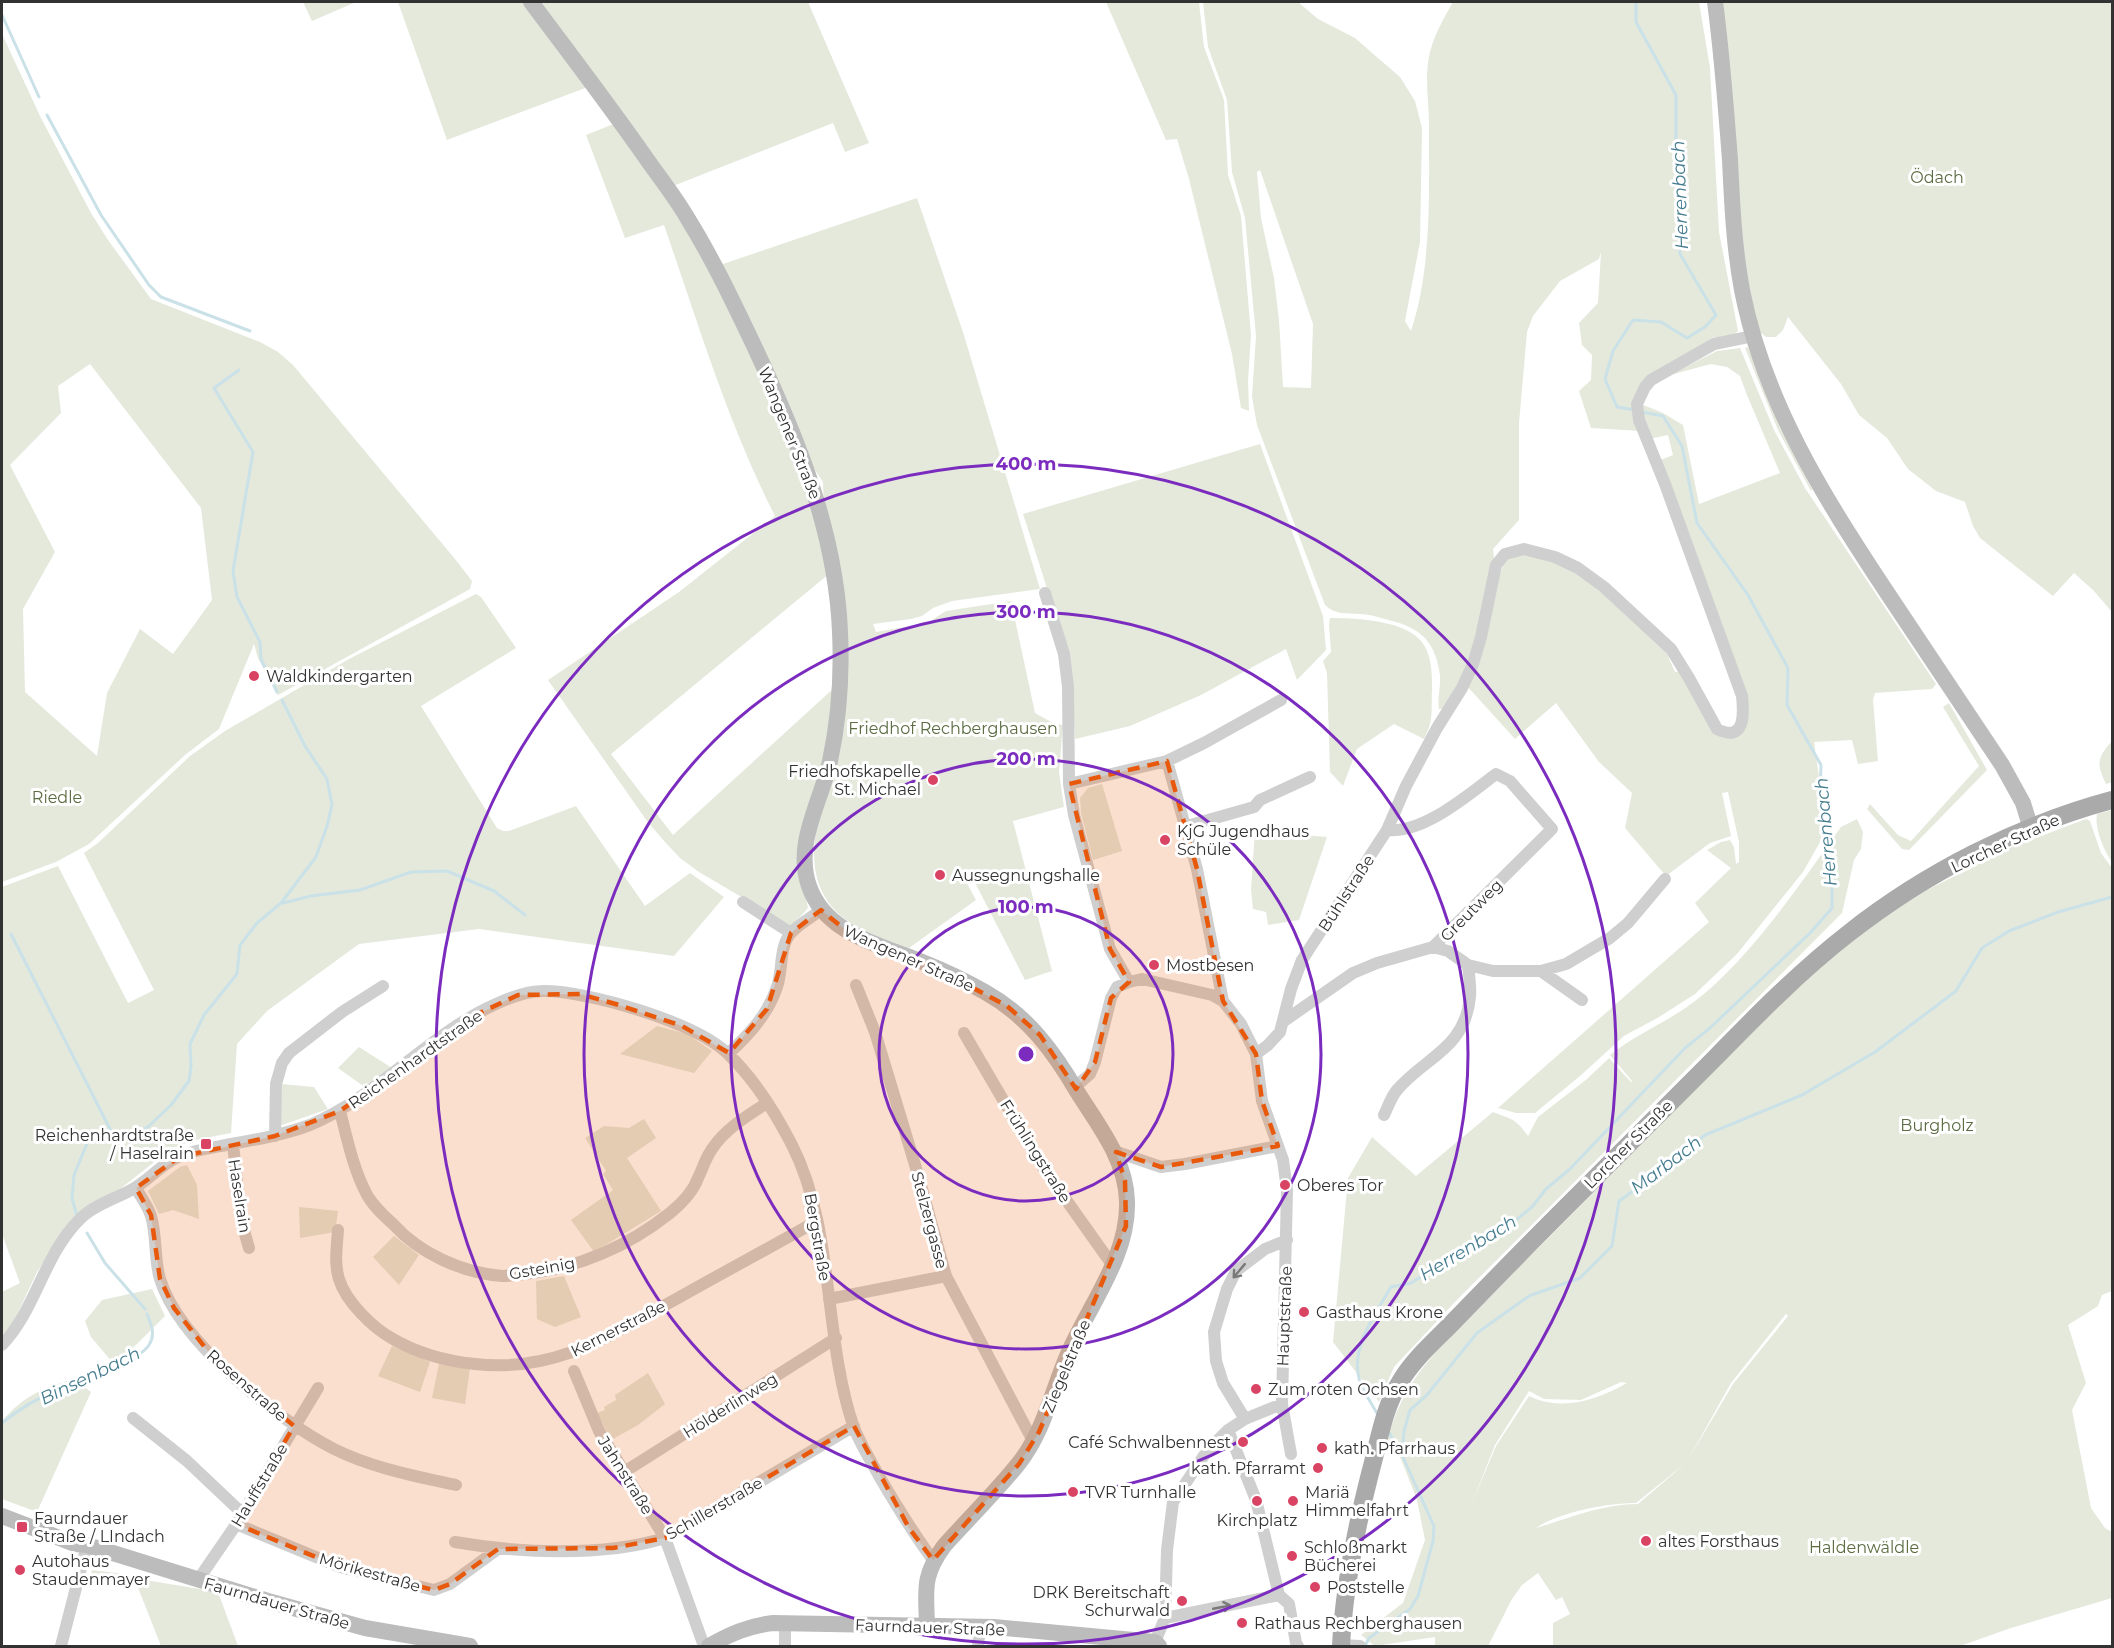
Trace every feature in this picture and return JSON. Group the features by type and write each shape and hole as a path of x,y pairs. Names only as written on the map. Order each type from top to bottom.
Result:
{"main road":[{"name":"Lorcher Straße","path":"1349,1646 1344,1600 1350,1560 1382,1428 1389,1404 1401,1379 1421,1355 1798,975 1849,932 1887,905 1982,850 2089,806 2112,800"}],"street":[{"name":"Wangener Straße","path":"531,2 624,127 686,216 717,270 785,410 816,496 831,555 840,617 841,652 840,688 830,762 809,829 804,855 808,884 821,910 848,932 932,966 987,993 1007,1006 1040,1035 1075,1087"},
{"path":"1715,2 1725,84 1734,234 1742,290 1753,336 1776,403 1800,451 1857,546 2002,765 2023,803 2031,829"},
{"name":"Bühlstraße","path":"1256,1054 1280,1032 1302,960 1387,830 1406,786 1437,728 1462,688 1473,664 1481,637 1496,565 1504,554 1516,549 1532,550 1578,568 1604,587 1671,649 1717,729 1728,733 1742,724 1744,716 1742,696 1665,484 1639,420 1637,404 1651,380 1713,344 1753,336"},
{"path":"1045,593 1064,654 1068,687 1069,784 1074,815 1110,948 1129,981"},
{"path":"1069,784 1167,761 1281,700"},
{"path":"1167,761 1198,871 1223,1001"},
{"name":"Greutweg","path":"1284,1021 1353,973 1377,963 1433,947 1552,829 1510,781 1496,774 1434,818 1399,832 1387,830"},
{"path":"1187,826 1254,807 1260,801 1310,777"},
{"path":"1433,947 1448,951 1468,965 1493,971 1541,971 1566,964 1610,938 1628,923 1665,879"},
{"path":"743,902 791,933"},
{"path":"729,1054 748,1036 767,1009 778,985 782,960 791,933 821,910"},
{"path":"1384,1115 1396,1091 1449,1046 1458,1031 1470,996 1468,965"},
{"path":"1541,971 1582,1000"},
{"path":"1075,1087 1090,1074 1095,1062 1111,998 1117,987 1129,981 1142,979 1212,995 1223,1001 1241,1024 1256,1054 1262,1101 1278,1146 1161,1167 1114,1151"},
{"name":"Stelzergasse","path":"856,985 877,1039 946,1276 1034,1441"},
{"path":"275,1136 276,1084 282,1063 289,1053 342,1012 383,986"},
{"name":"Reichenhardtstraße","path":"2,1345 20,1321 51,1257 83,1215 136,1188 157,1170 179,1157 200,1150 275,1136 340,1111 469,1018 518,994 543,991 580,994 620,1005 682,1026 708,1039 729,1054"},
{"name":"Frühlingstraße","path":"964,1033 1040,1162 1113,1266"},
{"name":"Bergstraße","path":"729,1054 767,1102 794,1149 808,1182 817,1221 844,1386 854,1426 909,1528 933,1560"},
{"name":"Ziegelstraße","path":"927,1625 927,1576 933,1560 1019,1464 1034,1441 1067,1356 1113,1266 1125,1226 1128,1202 1125,1181 1114,1151 1075,1087"},
{"name":"Gsteinig","path":"340,1111 366,1193 403,1236 419,1248 464,1268 502,1276 561,1268 614,1248 643,1231 670,1213 690,1193 713,1148 733,1126 767,1102"},
{"name":"Haselrain","path":"233,1144 241,1220 249,1248"},
{"name":"Hauptstraße","path":"1278,1146 1283,1160 1287,1190 1282,1404"},
{"name":"Rosenstraße","path":"136,1188 151,1215 160,1279 174,1308 214,1359 234,1378 294,1426 335,1449 380,1467 456,1485"},
{"name":"Kernerstraße","path":"338,1230 336,1259 339,1280 364,1317 386,1335 409,1348 435,1358 460,1363 507,1366 541,1362 568,1354 607,1337 817,1221"},
{"path":"1245,1419 1223,1383 1216,1361 1215,1332 1227,1289 1236,1271 1265,1249 1287,1240"},
{"path":"829,1299 946,1276"},
{"name":"Hölderlinweg","path":"624,1472 836,1338"},
{"name":"Jahnstraße","path":"574,1371 599,1431 665,1538 704,1647"},
{"name":"Hauffstraße","path":"198,1580 239,1519 318,1388"},
{"path":"1157,1644 1165,1618 1167,1550 1173,1502 1207,1451 1228,1430 1245,1419 1282,1404 1291,1454"},
{"name":"Mörikestraße","path":"133,1419 187,1461 239,1519 340,1567 434,1590 450,1584 498,1549"},
{"name":"Schillerstraße","path":"455,1542 498,1549 578,1550 647,1544 665,1538 854,1426"},
{"path":"1228,1430 1256,1500 1279,1595 1289,1604 1298,1647"},
{"name":"Faurndauer Straße","path":"2,1505 71,1534 87,1545"},
{"name":"Faurndauer Straße","path":"2,1516 75,1544 87,1545 365,1628 470,1647"},
{"path":"61,1647 87,1545"},
{"path":"1165,1618 1279,1595"},
{"path":"785,1623 785,1647"},
{"name":"Faurndauer Straße","path":"709,1647 730,1634 752,1625 785,1623 980,1627 1157,1644"},
{"path":"978,1647 980,1627"}],"highlighted area":[{"path":"1167,761 1197,869 1223,1001 1256,1054 1262,1101 1278,1146 1161,1167 1116,1152 1125,1181 1126,1226 1039,1432 1019,1464 933,1560 909,1528 854,1426 665,1538 613,1548 498,1549 450,1584 434,1590 340,1567 236,1524 294,1426 214,1359 174,1308 160,1279 151,1215 136,1188 179,1157 275,1136 340,1111 469,1018 518,995 580,994 682,1026 729,1053 767,1009 791,933 821,910 848,932 932,966 1007,1006 1040,1035 1076,1089 1095,1062 1111,998 1129,982 1110,949 1069,784"}],"green space":[{"path":"303,2 356,2 312,21"},
{"path":"398,2 524,2 588,87 447,140"},
{"path":"537,2 808,2 869,143 845,152 833,123 673,186"},
{"path":"1106,2 1199,2 1204,47 1224,100 1228,175 1241,216 1251,335 1249,411 1241,408 1232,354 1177,139 1166,140"},
{"path":"1203,2 1298,2 1318,19 1355,38 1400,77 1415,101 1422,128 1420,242 1405,321 1411,331 1423,282 1428,229 1428,61 1437,32 1453,2 1699,2 1710,68 1719,232 1738,331 1731,337 1716,339 1714,337 1643,386 1641,431 1591,428 1579,391 1591,380 1592,355 1582,345 1579,323 1598,303 1601,252 1599,259 1560,281 1533,316 1527,332 1519,423 1519,520 1493,549 1494,557 1479,636 1470,664 1443,709 1439,709 1440,676 1435,655 1420,633 1403,624 1368,615 1337,612 1325,605 1257,425 1252,397 1256,336 1245,218 1232,172 1227,100 1208,47","holes":["1260,170 1313,324 1311,388 1283,387 1274,278 1261,218 1257,172"]},
{"name":"Ödach","path":"1720,2 2112,2 2112,612 2074,573 2053,596 1980,538 1973,526 1965,502 1936,491 1908,469 1887,438 1859,415 1841,384 1788,317 1783,330 1776,337 1766,337 1760,332 1748,294"},
{"name":"Riedle","path":"2,34 41,118 91,213 151,299 260,342 278,352 293,365 472,581 470,589 278,695 258,658 254,644 219,729 185,755 89,844 56,862 2,882","holes":["90,364 201,508 212,600 173,654 140,629 107,693 97,756 25,692 23,609 55,552 10,465 61,413 58,386"]},
{"path":"616,123 656,177 732,309 799,461 830,573 611,754 673,835 835,687 830,732 798,848 799,872 808,908 793,925 789,925 699,872 680,858 647,821 548,680 679,592 775,516 728,409 664,225 625,238 586,135"},
{"name":"Friedhof Rechberghausen","path":"917,198 963,332 1040,589 952,601 933,608 922,616 873,624 876,632 927,623 946,611 1011,601 1035,713 1055,724 1063,725 1059,772 1064,807 1013,821 1052,971 1025,980 968,869 962,874 976,900 909,948 858,928 836,912 821,889 814,852 816,832 841,726 823,482 809,461 720,265"},
{"path":"1748,347 1780,428 1811,491 1778,430 1745,348"},
{"path":"1740,348 1774,430 1805,488 1936,684 1932,689 1875,693 1873,700 1878,761 1858,764 1852,740 1814,742 1825,818 1820,842 1803,872 1737,954 1695,994 1624,1036 1535,1113 1516,1113 1498,1108 1709,922 1695,903 1731,868 1707,850 1730,840 1734,847 1736,864 1739,862 1739,842 1728,792 1722,793 1731,836 1710,843 1666,876 1625,828 1632,793 1599,762 1556,703 1515,739 1467,686 1497,580 1505,561 1521,553 1566,566 1604,592 1666,652 1675,672 1681,671 1721,734 1746,717 1658,461 1673,455 1668,435 1649,439 1641,404 1683,425 1699,504 1780,473 1740,376 1727,367 1711,364 1670,375 1717,351"},
{"path":"1260,444 1323,616 1326,650 1297,680 1286,649 1201,695 1130,726 1075,739 1064,653 1023,514"},
{"path":"476,594 481,597 516,648 421,706 497,828 509,831 576,806 645,906 690,873 724,897 674,956 479,929 359,944 267,1011 237,1044 231,1133 190,1141 167,1152 120,1189 73,1219 37,1272 13,1323 2,1336 2,1292 20,1283 2,1234 2,887 58,866 128,1003 154,990 84,853 98,843 190,756 225,731 349,659"},
{"path":"1330,618 1381,622 1407,630 1424,645 1432,673 1431,715 1424,739 1394,724 1357,749 1343,786 1330,772 1327,673 1323,661 1331,652"},
{"path":"1949,703 1987,770 1909,850 1902,849 1867,809 1870,804 1898,835 1911,841 1979,766 1943,707"},
{"path":"2112,741 2112,782 2106,784 2100,761 2103,752"},
{"path":"1102,784 1122,851 1093,860 1081,813 1080,798 1088,788"},
{"path":"2112,810 2112,862 2100,839 2096,820 2097,814"},
{"path":"1857,819 1863,832 1861,849 1854,860 1842,913 1454,1303 1394,1367 1379,1402 1333,1342 1348,1178 1372,1137 1416,1176 1493,1112 1513,1120 1528,1136 1538,1117 1587,1079 1609,1058 1631,1082 1610,1055 1685,1008 1715,984 1773,920 1841,827"},
{"path":"2086,819 2090,821 2101,853 2112,868 2112,1291 2102,1295 2098,1306 2068,1325 2086,1383 2072,1410 2091,1508 2105,1528 2112,1532 2112,1598 2011,1628 1960,1646 1553,1646 1553,1623 1570,1614 1562,1597 1556,1600 1538,1573 1522,1585 1512,1599 1488,1646 1435,1646 1435,1637 1375,1646 1361,1635 1403,1603 1425,1540 1417,1500 1401,1459 1388,1439 1402,1400 1432,1356 1810,974 1887,914 1929,889 2012,847","holes":["1786,1314 1788,1316 1733,1384 1688,1460 1731,1383","1621,1382 1627,1383 1592,1399 1579,1402 1554,1403 1529,1396 1496,1446 1472,1503 1495,1445 1529,1391 1544,1399 1581,1400","1686,1463 1638,1504 1599,1509 1536,1528 1570,1513 1636,1503"]},
{"path":"1255,831 1327,837 1299,920 1268,925 1266,912 1253,909 1251,889"},
{"path":"657,1026 687,1034 712,1051 694,1073 620,1054"},
{"path":"359,1047 392,1068 366,1088 338,1068"},
{"path":"282,1084 314,1087 328,1109 279,1126"},
{"path":"644,1119 656,1138 627,1158 661,1211 594,1252 571,1220 613,1190 603,1174 606,1171 585,1138 604,1126 629,1128"},
{"path":"187,1165 197,1185 199,1219 173,1210 159,1214 148,1191 180,1167"},
{"path":"299,1207 338,1211 335,1232 300,1238"},
{"path":"394,1236 419,1255 399,1285 373,1257"},
{"path":"564,1276 581,1317 555,1327 537,1319 536,1281"},
{"path":"152,1289 165,1316 137,1344 113,1363 91,1337 85,1321 102,1300"},
{"path":"392,1346 430,1362 420,1392 378,1376"},
{"path":"439,1364 470,1368 465,1404 432,1398"},
{"path":"648,1373 665,1404 638,1425 611,1440 597,1413 605,1410 604,1407 616,1400 615,1395"},
{"path":"74,1379 91,1392 37,1512 2,1499 2,1421 18,1405 34,1394"},
{"path":"92,1570 218,1592 238,1646 161,1646 137,1585 114,1578 88,1582"}],"waterway":[{"name":"Herrenbach","path":"1635,410 1617,407 1605,379 1613,351 1633,320 1661,322 1687,338 1705,327 1716,315 1680,254 1676,187 1676,95 1636,22 1636,2"},
{"path":"2,15 39,97"},
{"path":"47,115 101,215 149,285 161,297 250,331"},
{"path":"239,370 214,388 253,452 233,571 237,597 260,642 261,659 277,692"},
{"name":"Herrenbach","path":"1378,1415 1360,1382 1358,1357 1365,1333 1391,1287 1411,1283 1471,1245 1506,1228 1532,1207 1546,1189 1570,1169 1685,1048 1710,1028 1810,933 1832,908 1832,858 1820,797 1821,765 1787,705 1788,668 1748,595 1697,523 1682,446 1663,416 1642,412"},
{"name":"Binsenbach","path":"77,1216 72,1198 74,1175 88,1141 99,1132 111,1131 126,1136 136,1134 149,1126 171,1105 189,1081 190,1044 204,1015 237,974 240,945 257,923 281,903 316,857 332,805 327,779 305,746 282,700"},
{"path":"283,903 311,896 360,890 411,872 447,871 494,891 525,915"},
{"name":"Marbach","path":"1365,1646 1369,1638 1410,1609 1418,1596 1433,1541 1434,1526 1402,1455 1404,1431 1410,1410 1426,1396 1477,1333 1529,1296 1580,1278 1612,1246 1619,1201 1668,1166 1705,1135 1802,1095 1875,1052 1956,991 1982,948 2009,931 2058,912 2112,897"},
{"path":"11,934 111,1131"},
{"name":"Binsenbach","path":"87,1233 105,1263 145,1309"},
{"name":"Binsenbach","path":"2,1423 41,1398 123,1363 143,1351 149,1345 152,1337 147,1314"},
{"name":"Herrenbach","path":"1388,1431 1402,1455"}],"place":[{"name":"Waldkindergarten","path":"254,676"},
{"name":"Friedhofskapelle St. Michael","path":"933,780"},
{"name":"KjG Jugendhaus Schüle","path":"1165,840"},
{"name":"Aussegnungshalle","path":"940,875"},
{"name":"Mostbesen","path":"1154,965"},
{"name":"Reichenhardtstraße / Haselrain","path":"206,1144"},
{"name":"Oberes Tor","path":"1285,1185"},
{"name":"Gasthaus Krone","path":"1304,1312"},
{"name":"Zum roten Ochsen","path":"1256,1389"},
{"name":"Café Schwalbennest","path":"1243,1442"},
{"name":"kath. Pfarrhaus","path":"1322,1448"},
{"name":"kath. Pfarramt","path":"1318,1468"},
{"name":"TVR Turnhalle","path":"1073,1492"},
{"name":"Kirchplatz","path":"1257,1501"},
{"name":"Mariä Himmelfahrt","path":"1293,1501"},
{"name":"Faurndauer Straße / LIndach","path":"22,1527"},
{"name":"altes Forsthaus","path":"1646,1541"},
{"name":"Schloßmarkt Bücherei","path":"1292,1556"},
{"name":"Autohaus Staudenmayer","path":"20,1570"},
{"name":"Poststelle","path":"1315,1587"},
{"name":"DRK Bereitschaft Schurwald","path":"1182,1601"},
{"name":"Rathaus Rechberghausen","path":"1242,1623"}],"park label":[{"name":"Burgholz","path":"1937,1125"},
{"name":"Haldenwäldle","path":"1864,1547"}]}
